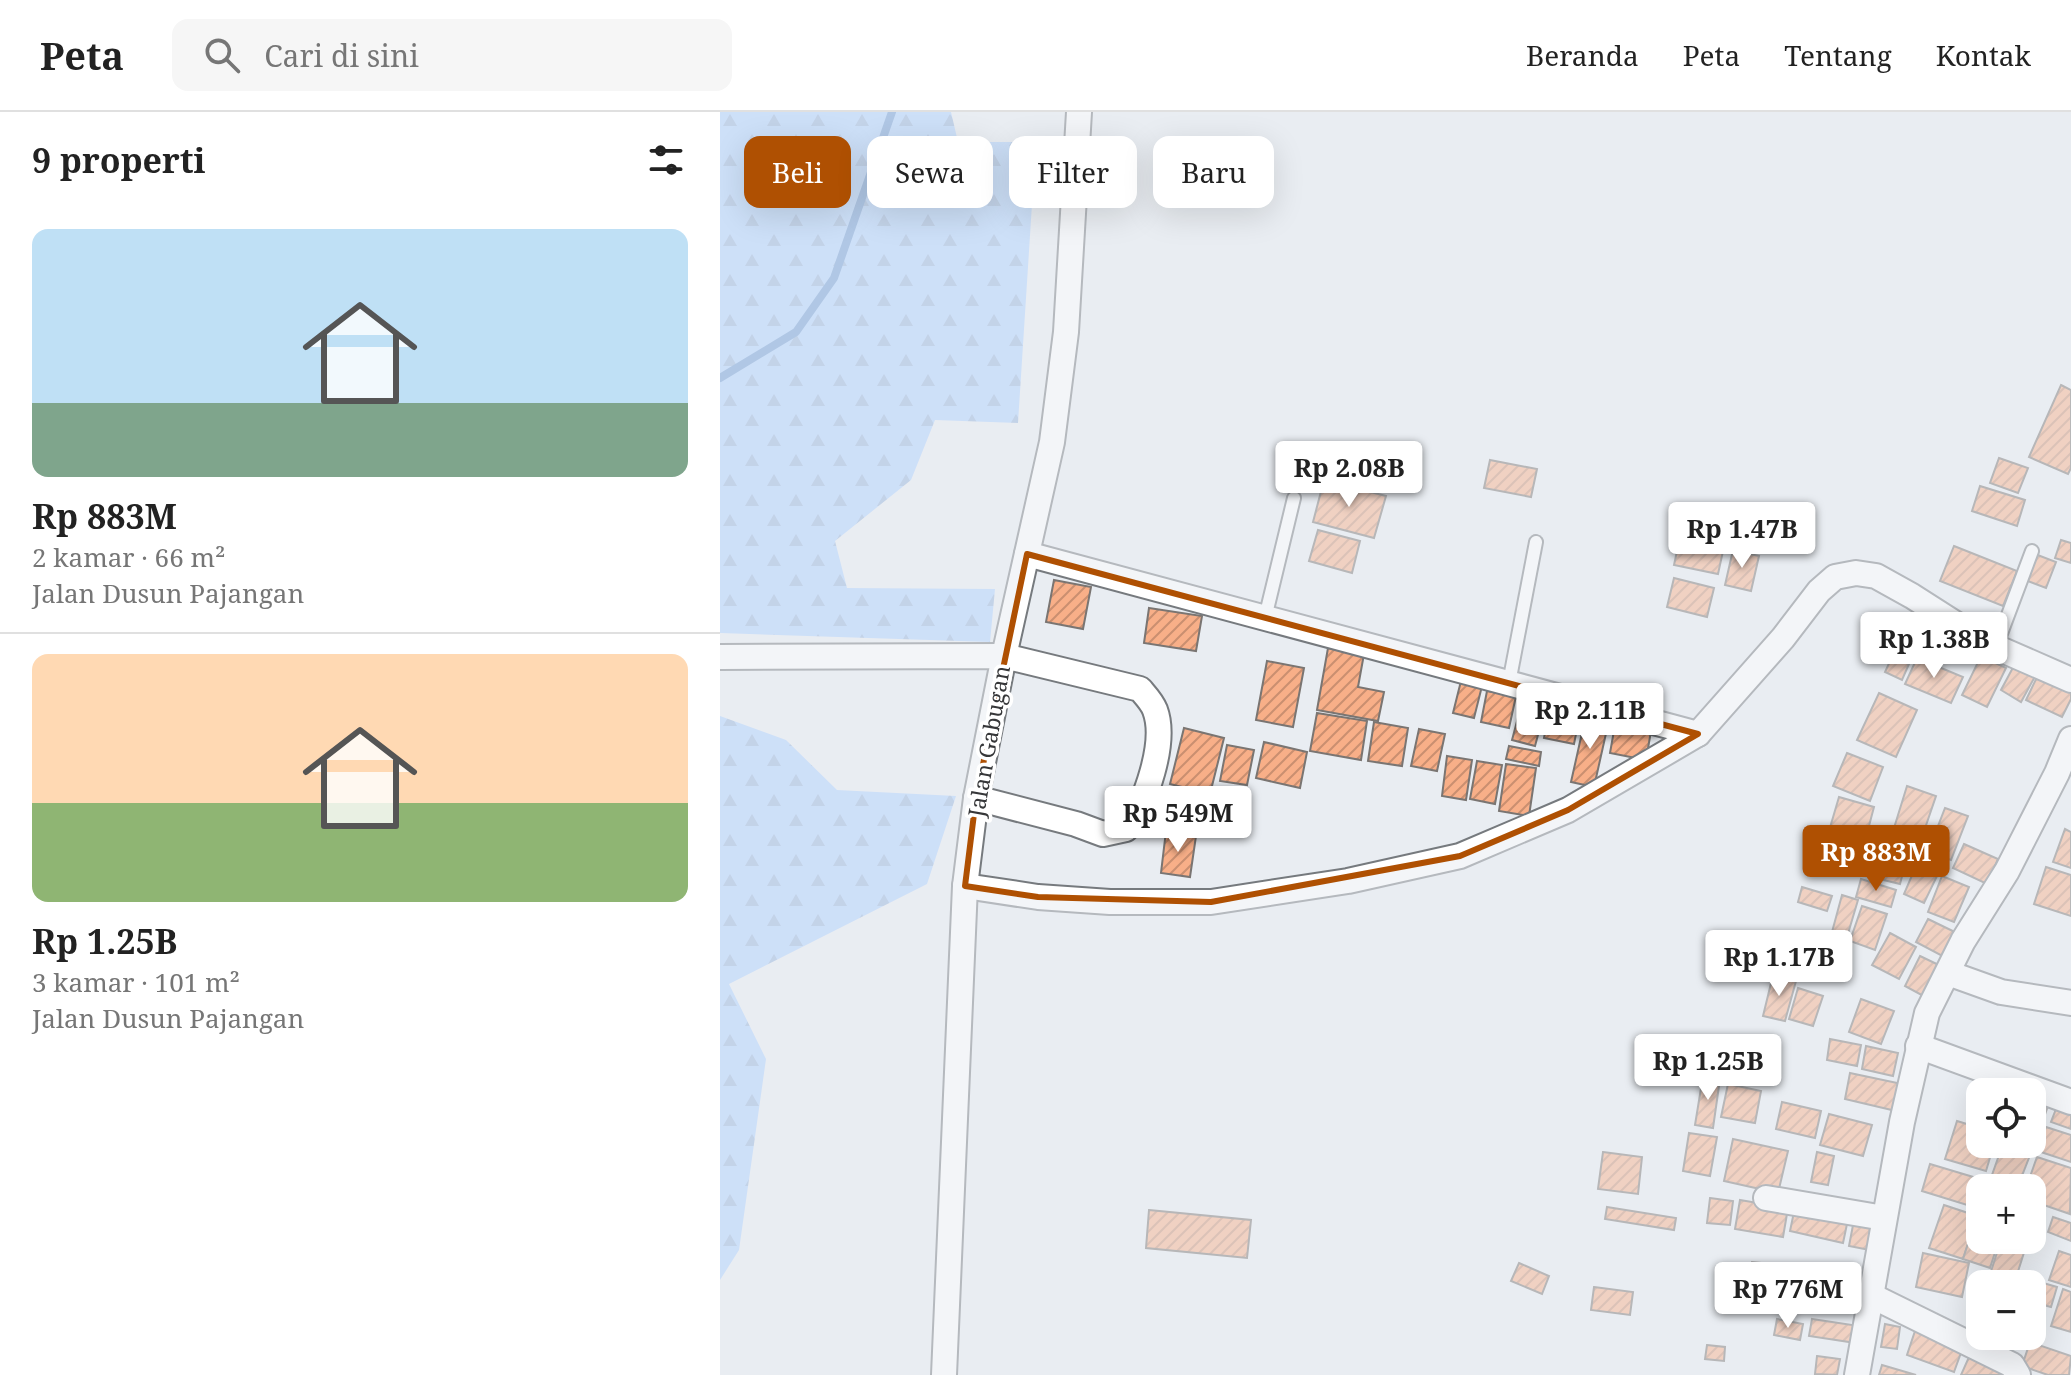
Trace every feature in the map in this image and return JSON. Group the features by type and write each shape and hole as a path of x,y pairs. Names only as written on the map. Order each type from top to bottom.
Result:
{"street":[{"name":"Jalan Gabugan","path":"944,1375 965,886 976,798 1052,442 1066,332 1079,112"},
{"path":"1027,554 1698,734"},
{"path":"965,886 1038,897 1110,902 1211,902 1348,881 1460,856 1568,810 1698,734 1783,638 1819,591 1835,577 1856,573 1876,576 1996,647 2071,680"},
{"path":"720,657 1004,656 1140,689 1154,707 1159,744 1138,814 1126,829 1103,834 976,798"},
{"path":"1857,1375 1884,1218 1927,1013 1963,941 2007,871 2071,739"},
{"path":"1948,973 2001,992 2071,1003"},
{"path":"1918,1046 2071,1102"},
{"path":"1766,1198 1884,1218"},
{"path":"1870,1295 2012,1365 2018,1375"}],"lane":[{"path":"1265,618 1294,498"},
{"path":"1509,683 1536,542"},
{"path":"1996,647 2032,551"}],"highlighted area":[{"path":"1027,554 1698,734 1568,810 1460,856 1211,902 1038,897 965,886 976,798"}],"green space":[{"path":"720,112 951,112 957,136 867,136 867,208 993,208 993,142 1009,142 1009,208 1032,208 1018,423 935,420 911,480 835,541 847,588 995,589 990,642 720,633"},
{"path":"720,716 786,740 837,790 956,796 927,884 729,984 766,1059 739,1250 720,1280"}],"building":[{"path":"2061,385 2071,390 2071,468 2068,474 2029,457"},
{"path":"1999,458 2028,468 2018,493 1990,483"},
{"path":"1490,460 1537,469 1531,497 1484,488"},
{"path":"1324,480 1386,496 1374,538 1313,522"},
{"path":"1980,486 2025,500 2017,526 1972,511"},
{"path":"1318,530 1360,541 1352,573 1309,561"},
{"path":"2061,540 2071,543 2071,563 2055,558"},
{"path":"1679,542 1723,551 1718,574 1674,565"},
{"path":"1954,546 2017,571 2003,606 1940,581"},
{"path":"1733,550 1759,556 1751,591 1725,585"},
{"path":"2035,554 2056,562 2046,588 2025,580"},
{"path":"1674,578 1714,588 1707,617 1667,607"},
{"path":"1054,580 1091,587 1083,629 1046,622"},
{"path":"1149,608 1202,616 1196,651 1144,643"},
{"path":"1920,612 1947,622 1932,660 1906,650"},
{"path":"1328,648 1364,654 1358,687 1384,692 1378,721 1317,710"},
{"path":"1981,656 2006,668 1987,707 1962,695"},
{"path":"1892,657 1909,664 1902,680 1885,672"},
{"path":"1917,658 1963,677 1951,703 1905,684"},
{"path":"2017,660 2038,671 2021,702 2001,690"},
{"path":"1267,661 1304,668 1293,727 1256,720"},
{"path":"2038,675 2071,691 2071,699 2062,717 2026,700"},
{"path":"1461,681 1482,686 1474,718 1453,713"},
{"path":"1487,691 1516,696 1509,728 1481,722"},
{"path":"1879,693 1917,710 1896,757 1857,740"},
{"path":"1524,695 1547,701 1535,746 1512,740"},
{"path":"1317,713 1367,721 1361,760 1310,751"},
{"path":"1549,713 1579,719 1574,744 1544,738"},
{"path":"1586,715 1609,720 1594,787 1571,782"},
{"path":"1374,722 1408,728 1402,766 1368,761"},
{"path":"1615,725 1651,731 1646,760 1610,753"},
{"path":"1184,728 1224,738 1210,794 1170,784"},
{"path":"1419,729 1445,734 1437,771 1411,766"},
{"path":"1264,742 1307,752 1300,788 1256,778"},
{"path":"1227,745 1254,750 1247,785 1220,781"},
{"path":"1509,746 1541,752 1539,766 1506,759"},
{"path":"1847,753 1883,767 1870,801 1833,786"},
{"path":"1447,756 1472,760 1466,800 1442,796"},
{"path":"1477,761 1502,765 1495,804 1470,799"},
{"path":"1506,764 1536,768 1529,816 1499,811"},
{"path":"1907,786 1936,796 1922,837 1894,828"},
{"path":"1839,797 1874,807 1865,841 1829,831"},
{"path":"1945,808 1968,816 1951,860 1928,852"},
{"path":"2065,829 2071,832 2071,868 2053,862"},
{"path":"1166,831 1196,836 1190,877 1161,873"},
{"path":"1964,844 1998,859 1987,884 1953,868"},
{"path":"1875,858 1905,865 1900,884 1871,877"},
{"path":"1916,866 1937,876 1924,903 1904,894"},
{"path":"2046,867 2071,875 2071,916 2034,904"},
{"path":"1942,876 1969,887 1954,922 1928,912"},
{"path":"1861,879 1896,890 1891,907 1856,897"},
{"path":"1802,887 1832,896 1827,911 1798,902"},
{"path":"1842,895 1858,900 1847,937 1832,932"},
{"path":"1862,906 1887,914 1875,950 1850,941"},
{"path":"1928,919 1961,935 1948,959 1916,942"},
{"path":"1890,933 1916,947 1899,979 1872,965"},
{"path":"1920,956 1943,967 1927,998 1905,986"},
{"path":"1773,975 1796,981 1785,1021 1763,1016"},
{"path":"1798,988 1823,996 1813,1026 1789,1019"},
{"path":"1861,999 1894,1011 1881,1044 1849,1032"},
{"path":"1830,1039 1861,1045 1857,1066 1827,1060"},
{"path":"1866,1046 1898,1053 1893,1076 1862,1069"},
{"path":"1850,1073 1902,1084 1896,1111 1845,1099"},
{"path":"1703,1076 1720,1079 1713,1128 1695,1125"},
{"path":"1728,1084 1761,1091 1755,1123 1721,1117"},
{"path":"1782,1102 1821,1111 1815,1138 1776,1129"},
{"path":"2056,1109 2071,1114 2071,1129 2051,1122"},
{"path":"1829,1114 1872,1125 1863,1156 1820,1145"},
{"path":"1957,1121 1966,1124 1966,1158 1990,1158 1986,1171 1945,1159"},
{"path":"2046,1127 2071,1135 2071,1162 2046,1154"},
{"path":"1689,1133 1717,1137 1710,1176 1683,1171"},
{"path":"1733,1139 1788,1151 1778,1193 1724,1181"},
{"path":"1603,1152 1642,1157 1638,1194 1598,1189"},
{"path":"1817,1152 1834,1156 1828,1185 1811,1182"},
{"path":"1998,1158 2029,1158 2023,1174 1992,1174"},
{"path":"2037,1158 2071,1168 2070,1214 2046,1206 2046,1174 2031,1174"},
{"path":"1930,1164 1966,1175 1966,1205 1922,1191"},
{"path":"1710,1198 1733,1201 1730,1225 1707,1223"},
{"path":"1740,1200 1788,1208 1783,1237 1735,1229"},
{"path":"1944,1205 1966,1212 1966,1250 1963,1259 1929,1248"},
{"path":"1607,1207 1676,1218 1674,1230 1605,1219"},
{"path":"1149,1210 1251,1220 1247,1258 1146,1248"},
{"path":"1794,1212 1847,1224 1843,1243 1790,1231"},
{"path":"2053,1217 2071,1223 2071,1241 2048,1232"},
{"path":"1854,1220 1880,1224 1875,1251 1849,1246"},
{"path":"1966,1250 1966,1254 1994,1254 1990,1268 1963,1259"},
{"path":"2059,1251 2071,1255 2071,1287 2049,1280"},
{"path":"1923,1253 1969,1263 1962,1297 1916,1287"},
{"path":"1997,1254 2024,1254 2018,1270 1991,1270"},
{"path":"1752,1262 1781,1265 1775,1313 1746,1310"},
{"path":"1519,1263 1549,1276 1542,1294 1511,1281"},
{"path":"1787,1278 1839,1286 1835,1311 1783,1302"},
{"path":"2046,1284 2057,1287 2051,1307 2046,1306"},
{"path":"1594,1287 1633,1292 1630,1315 1591,1310"},
{"path":"2063,1289 2071,1292 2071,1332 2051,1326"},
{"path":"1777,1319 1803,1324 1800,1340 1774,1335"},
{"path":"1812,1319 1859,1326 1856,1343 1809,1336"},
{"path":"1885,1324 1900,1327 1897,1349 1881,1347"},
{"path":"1915,1331 1963,1347 1954,1372 1907,1355"},
{"path":"1707,1345 1725,1347 1724,1361 1705,1359"},
{"path":"2046,1347 2071,1356 2069,1375 2048,1375 2022,1366 2027,1350 2046,1350"},
{"path":"1817,1356 1840,1359 1837,1375 1815,1374"},
{"path":"1969,1357 2010,1375 1961,1375"},
{"path":"1882,1365 1916,1375 1879,1375"}],"waterway":[{"path":"720,378 796,332 834,278 892,112"}]}
